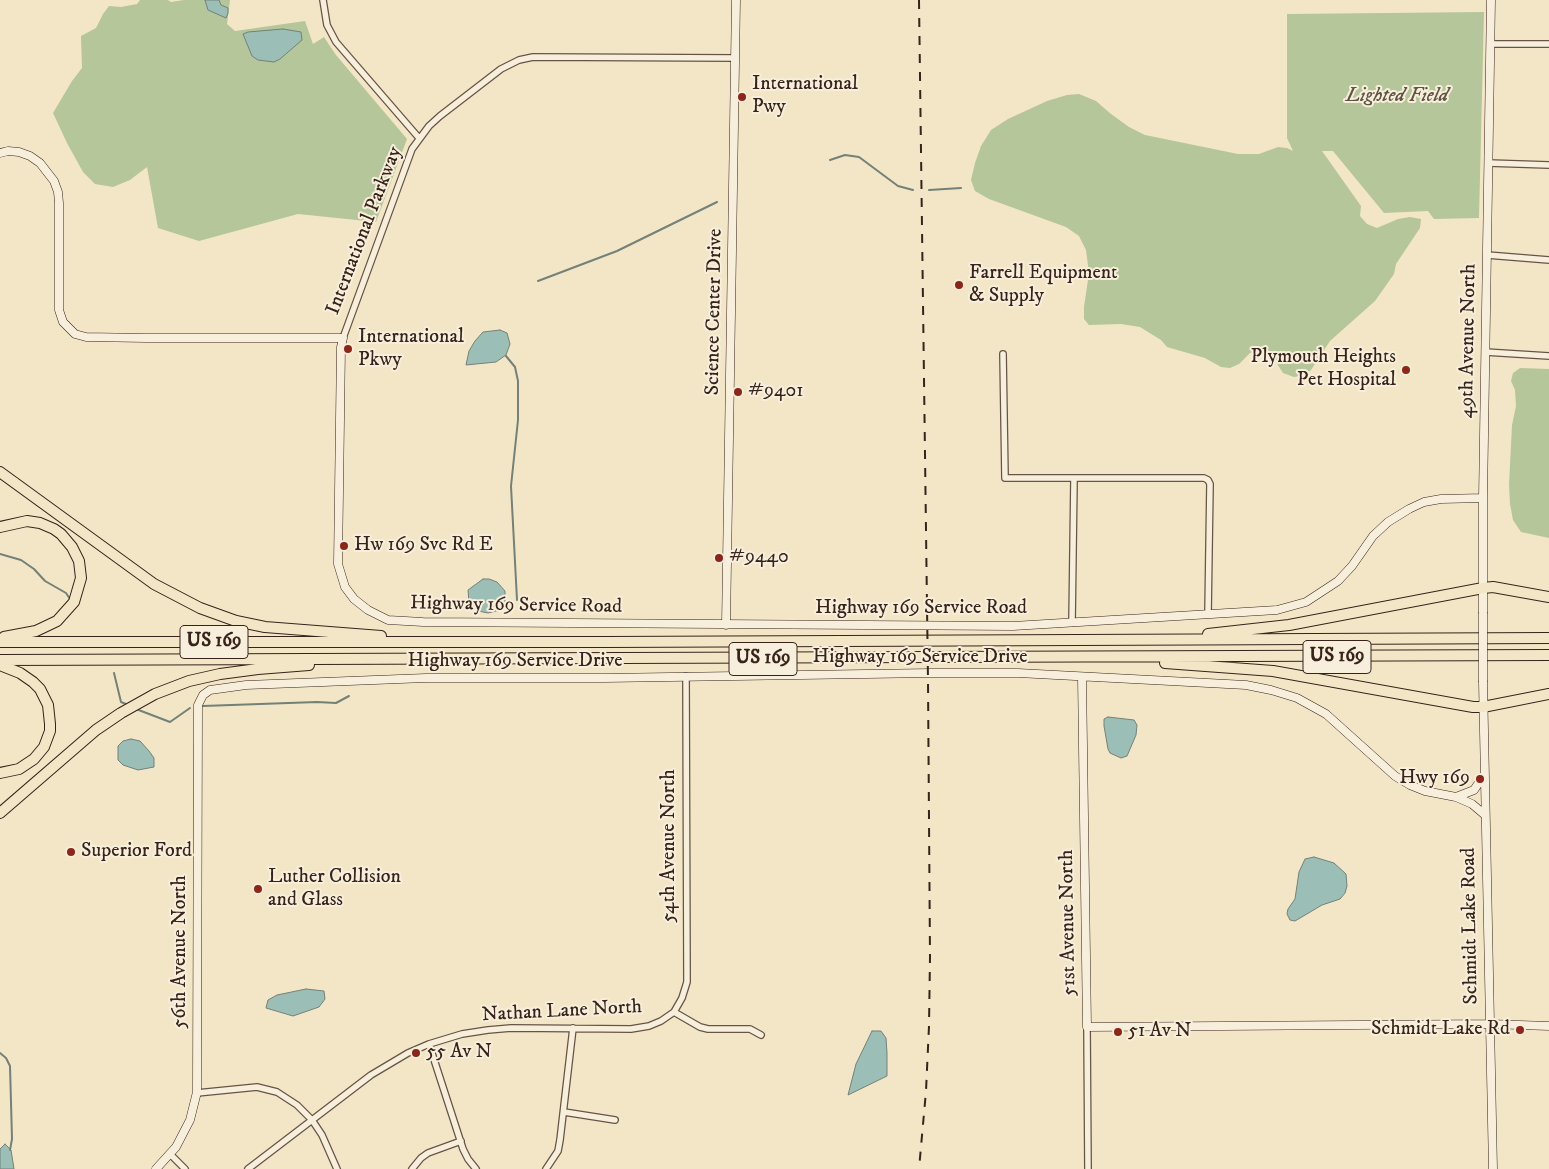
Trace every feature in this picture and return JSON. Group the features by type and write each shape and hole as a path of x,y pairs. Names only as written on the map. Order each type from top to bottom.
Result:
{"highway":[{"path":"0,472 154,584 200,608 236,621 265,627 389,636 429,642"},
{"path":"0,527 27,521 40,523 54,529 72,547 78,562 81,578 74,602 57,621 36,631 0,637"},
{"path":"1147,640 1289,626 1483,588 1494,587 1549,597"},
{"name":"US 169","path":"0,642 1549,638"},
{"name":"US 169","path":"0,660 23,658 402,659 1549,655"},
{"path":"1124,657 1153,662 1273,671 1473,707 1549,694"},
{"path":"0,813 96,730 134,705 189,681 233,671 402,659"},
{"path":"0,665 20,673 34,682 40,689 48,705 50,724 50,731 44,747 34,759 19,769 0,774"}],"street":[{"path":"323,0 327,25 336,42 419,138"},
{"name":"Science Center Drive","path":"726,625 736,0"},
{"name":"49th Avenue North","path":"1483,682 1483,498 1491,0"},
{"path":"1490,44 1549,44"},
{"name":"International Parkway","path":"0,153 8,151 20,152 30,156 40,163 54,181 58,192 59,204 59,310 63,322 75,334 86,337 126,338 343,338 406,163 419,138 440,116 501,69 519,60 533,57 735,58"},
{"path":"1488,163 1549,165"},
{"path":"1487,255 1549,260"},
{"name":"Highway 169 Service Road","path":"343,338 341,347 337,545 340,572 345,587 361,605 375,614 396,621 1013,626 1277,610 1306,602 1338,581 1352,566 1373,536 1398,515 1417,505 1433,500 1483,498"},
{"path":"1485,352 1549,356"},
{"path":"1003,354 1006,478 1204,478 1208,480 1210,484 1208,614"},
{"path":"1072,623 1074,479"},
{"name":"Highway 169 Service Drive","path":"203,695 210,690 220,688 290,683 426,678 1018,673 1246,685 1297,698 1326,714 1395,776 1425,791 1456,797 1472,804 1485,815"},
{"name":"54th Avenue North","path":"674,1012 682,998 687,982 686,676"},
{"name":"51st Avenue North","path":"1082,677 1088,1169"},
{"name":"Schmidt Lake Road","path":"1483,682 1493,1169"},
{"name":"56th Avenue North","path":"170,1154 176,1147 190,1120 197,1093 198,705 203,695"},
{"path":"1456,797 1474,790 1484,775"},
{"path":"674,1012 700,1027 708,1029 750,1029 760,1035"},
{"name":"Nathan Lane North","path":"248,1169 371,1075 408,1053 429,1044 462,1034 488,1030 631,1029 649,1026 674,1012"},
{"path":"1087,1027 1490,1024 1549,1026"},
{"path":"546,1169 558,1151 573,1028"},
{"path":"429,1044 461,1141 468,1159 476,1169"},
{"path":"197,1093 257,1087 277,1092 297,1105 312,1120 322,1135 337,1169"},
{"path":"564,1112 615,1120"},
{"path":"412,1169 428,1153 461,1141"},
{"path":"156,1169 170,1154 185,1169"}],"green space":[{"path":"140,0 168,0 171,2 184,0 230,0 227,24 235,31 305,21 313,44 324,37 336,55 407,139 376,222 298,214 199,241 158,228 147,167 130,180 113,187 95,184 83,172 53,113 82,68 81,36 96,28 109,6 121,7 137,4"},
{"name":"Lighted Field","path":"1484,12 1479,218 1434,219 1428,211 1384,213 1333,151 1322,151 1361,206 1360,216 1367,224 1377,228 1398,219 1410,217 1421,219 1420,228 1396,264 1394,274 1375,301 1330,341 1311,370 1305,375 1294,377 1283,373 1268,353 1259,351 1250,353 1239,364 1230,368 1221,367 1205,358 1167,347 1161,340 1140,327 1121,324 1089,325 1084,319 1084,307 1089,273 1086,250 1079,236 1066,227 989,199 975,191 971,180 981,146 991,130 1008,119 1047,101 1067,95 1079,94 1096,101 1129,127 1145,135 1238,154 1259,154 1278,147 1293,151 1287,138 1287,14"},
{"path":"1520,368 1549,369 1549,538 1521,532 1513,520 1510,504 1512,425 1516,406 1515,390 1511,381 1513,373"}],"water":[{"path":"205,0 219,0 221,5 228,8 226,18 208,10"},
{"path":"283,29 301,32 302,40 274,62 258,60 252,56 243,34"},
{"path":"500,330 507,333 510,344 506,355 496,362 466,365 469,351 483,332"},
{"path":"483,579 497,582 505,591 505,602 500,610 488,613 478,611 469,603 468,590"},
{"path":"1108,717 1134,720 1137,725 1136,735 1127,756 1121,758 1110,753 1108,749 1104,719"},
{"path":"131,739 140,741 149,751 154,758 154,767 138,770 123,765 118,760 118,746 123,741"},
{"path":"1314,857 1334,863 1346,874 1347,886 1345,893 1340,899 1322,905 1295,921 1290,920 1287,914 1295,899 1299,872 1305,859"},
{"path":"306,989 324,991 325,999 319,1007 293,1016 266,1008 268,1000 277,995"},
{"path":"872,1031 881,1031 886,1038 887,1076 848,1095 856,1064"},
{"path":"5,1144 11,1150 14,1169 0,1169 0,1149"}],"waterway":[{"path":"830,160 845,155 859,157 898,186 913,190"},
{"path":"929,190 961,188"},
{"path":"538,281 617,251 717,202"},
{"path":"506,356 515,367 518,381 518,420 511,486 517,600"},
{"path":"0,554 21,560 34,569 45,581 66,593 70,599"},
{"path":"114,673 121,702 126,704"},
{"path":"203,706 336,703 349,696"},
{"path":"136,709 170,722 190,708"},
{"path":"0,1053 6,1058 10,1066 12,1139 10,1150"}],"railway":[{"path":"919,0 930,957 926,1091 919,1169"}],"place":[{"name":"International Pwy","path":"742,97"},
{"name":"Farrell Equipment & Supply","path":"959,285"},
{"name":"International Pkwy","path":"348,349"},
{"name":"Plymouth Heights Pet Hospital","path":"1406,370"},
{"name":"#9401","path":"738,392"},
{"name":"Hw 169 Svc Rd E","path":"344,546"},
{"name":"#9440","path":"719,558"},
{"name":"Hwy 169","path":"1480,779"},
{"name":"Superior Ford","path":"71,852"},
{"name":"Luther Collision and Glass","path":"258,889"},
{"name":"Schmidt Lake Rd","path":"1520,1030"},
{"name":"51 Av N","path":"1118,1032"},
{"name":"55 Av N","path":"416,1053"}]}
